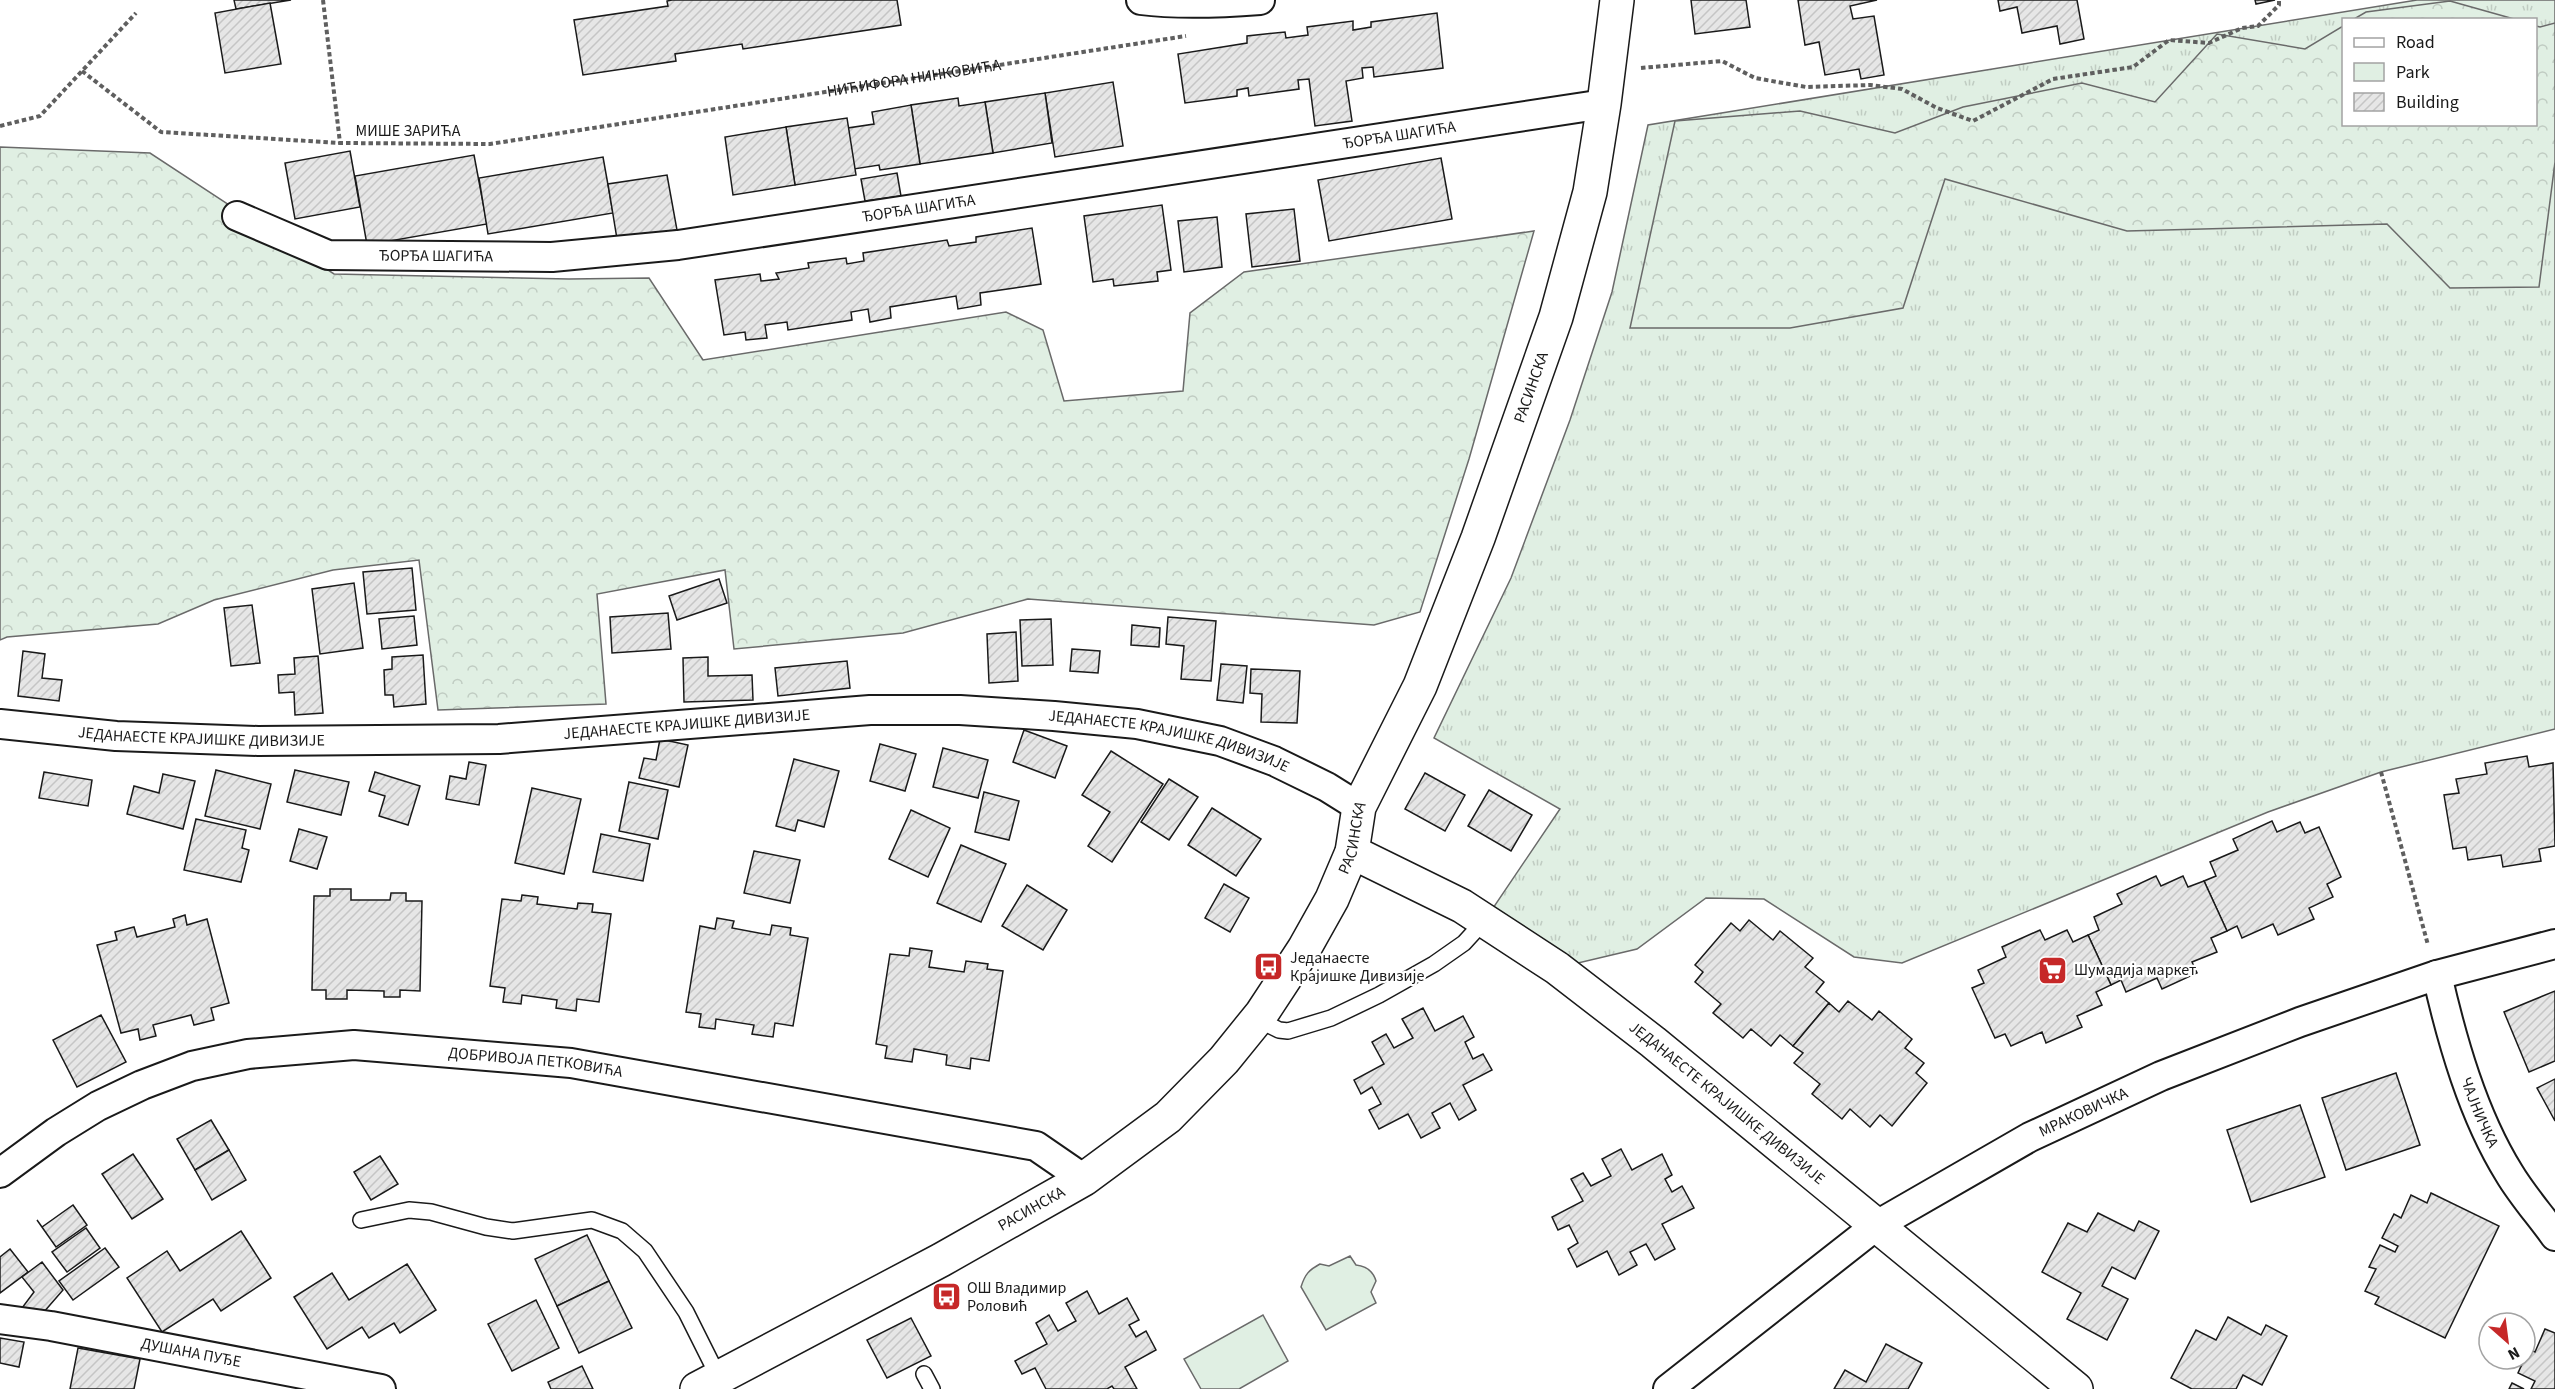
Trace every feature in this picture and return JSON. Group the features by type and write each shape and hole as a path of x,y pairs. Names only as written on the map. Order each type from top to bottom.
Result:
{"street":[{"path":"1141,0 1222,2 1260,0"},
{"name":"РАСИНСКА","path":"708,1383 982,1238 1084,1179 1168,1117 1224,1060 1257,1019 1304,949 1332,899 1352,852 1359,807 1420,686 1479,538 1548,339 1590,192 1617,0"},
{"name":"ЂОРЂА ШАГИЋА","path":"237,216 328,255 552,257 678,245 1604,104"},
{"name":"ЈЕДАНАЕСТЕ КРАЈИШКЕ ДИВИЗИЈЕ","path":"0,724 116,736 258,741 499,739 870,710 960,710 1137,724 1220,741 1274,761 1327,787 1359,807"},
{"name":"ЈЕДАНАЕСТЕ КРАЈИШКЕ ДИВИЗИЈЕ","path":"1352,852 1485,920 1557,968 1653,1042 2076,1389"},
{"name":"МРАКОВИЧКА","path":"1668,1389 1877,1225 2030,1137 2161,1076 2300,1022 2437,975 2555,944"},
{"name":"ЧАЈНИЧКА","path":"2437,975 2455,1049 2486,1126 2508,1173 2555,1236"},
{"name":"ДОБРИВОЈА ПЕТКОВИЋА","path":"0,1173 56,1132 98,1106 142,1084 182,1070 248,1054 354,1045 571,1063 1036,1146 1084,1179"},
{"name":"ДУШАНА ПУЂЕ","path":"0,1319 51,1326 381,1389"}],"lane":[{"path":"1257,1019 1279,1030 1288,1031 1331,1018 1379,995 1434,964 1464,943 1485,920"},
{"path":"361,1220 410,1210 431,1212 486,1227 513,1231 592,1220 622,1231 645,1251 686,1312 708,1383"},
{"path":"924,1374 932,1389"}],"path":[{"name":"МИШЕ ЗАРИЋА","path":"323,0 340,143 490,144 546,133"},
{"path":"1634,68 1722,61 1755,78 1806,87 1870,85 1902,90 1937,108 1973,121 2053,79 2133,67 2169,40 2209,43 2242,28 2258,26 2279,5 2278,0"},
{"path":"0,126 40,116 136,13"},
{"name":"НИЋИФОРА НИНКОВИЋА","path":"546,133 1197,34"},
{"path":"82,71 161,132 340,143"},
{"path":"2381,772 2437,975"}],"green space":[{"path":"2417,0 2555,0 2555,729 2381,772 2268,812 1902,963 1854,957 1764,899 1706,898 1637,949 1557,968 1491,911 1560,809 1434,738 1511,578 1570,420 1612,292 1648,125"},
{"path":"2450,1 2510,18 2356,18 2366,12"},
{"path":"2555,23 2555,162 2539,287 2450,288 2387,224 2127,231 1945,179 1903,308 1790,328 1630,328 1675,121 1800,111 1895,133 1963,107 2082,83 2155,102 2217,34 2305,49 2342,27 2342,126 2537,126 2537,26"},
{"path":"0,147 150,153 334,274 569,279 649,278 703,360 1006,312 1043,330 1064,401 1183,391 1190,313 1244,272 1534,231 1469,459 1420,612 1374,625 1028,599 903,633 734,649 725,570 597,594 606,704 438,710 419,560 333,570 214,600 158,624 7,637 0,640"},
{"path":"1350,1256 1356,1265 1366,1268 1373,1274 1376,1281 1371,1292 1376,1303 1326,1330 1301,1287 1310,1270 1316,1266 1320,1264 1329,1266"},
{"path":"1263,1315 1288,1361 1239,1389 1201,1389 1184,1359"}],"building":[{"path":"234,0 291,0 236,9"},
{"path":"672,0 897,0 901,25 743,49 742,44 675,54 676,61 583,75 574,20 668,6 667,1"},
{"path":"1691,0 1746,0 1750,27 1695,34"},
{"path":"1798,0 1877,0 1850,6 1853,19 1874,16 1884,75 1861,79 1859,69 1825,75 1819,42 1805,45"},
{"path":"1998,0 2077,0 2084,39 2060,44 2057,26 2022,33 2017,7 2000,11"},
{"path":"2255,0 2275,0 2256,4"},
{"path":"270,3 281,64 225,73 215,13"},
{"path":"1437,13 1443,68 1374,77 1373,67 1362,68 1363,78 1346,81 1352,121 1315,126 1309,79 1298,80 1299,89 1249,96 1248,88 1237,90 1237,96 1185,103 1178,54 1247,43 1247,36 1285,32 1286,38 1308,35 1307,27 1353,21 1353,30 1371,27 1371,22"},
{"path":"1113,82 1123,146 1055,157 1045,93"},
{"path":"1045,93 1052,143 993,153 985,102"},
{"path":"958,98 959,106 985,102 993,153 920,164 911,105"},
{"path":"911,105 920,164 880,170 879,165 854,169 848,128 874,124 872,112"},
{"path":"847,118 856,175 795,185 786,127"},
{"path":"786,127 795,185 733,195 725,137"},
{"path":"350,151 360,207 295,219 285,163"},
{"path":"474,155 487,224 367,245 355,176"},
{"path":"603,157 613,213 488,234 479,178"},
{"path":"1441,158 1452,219 1329,241 1318,180"},
{"path":"897,173 901,196 865,201 861,179"},
{"path":"667,175 677,230 617,239 608,184"},
{"path":"1162,205 1171,270 1157,272 1158,281 1114,286 1113,279 1093,282 1084,216"},
{"path":"1294,209 1300,261 1252,267 1246,214"},
{"path":"1217,217 1222,267 1184,272 1178,221"},
{"path":"1032,228 1041,284 980,293 981,305 958,309 956,296 890,307 891,318 870,322 868,309 851,312 852,320 788,330 787,322 765,325 767,338 746,340 745,332 724,335 715,280 760,274 761,281 779,279 776,273 809,268 808,263 846,258 847,264 864,261 863,253 947,240 949,246 976,242 976,237"},
{"path":"412,568 416,610 367,614 363,572"},
{"path":"719,579 727,603 677,620 669,596"},
{"path":"354,583 363,648 320,654 312,589"},
{"path":"252,605 260,663 231,666 224,608"},
{"path":"668,613 671,649 612,653 610,617"},
{"path":"414,616 417,645 382,649 379,619"},
{"path":"1168,617 1216,621 1211,681 1181,679 1184,646 1166,644"},
{"path":"1051,619 1053,665 1022,666 1020,620"},
{"path":"1132,625 1160,628 1159,647 1131,645"},
{"path":"1016,632 1018,681 989,683 987,634"},
{"path":"1072,649 1100,651 1098,673 1070,671"},
{"path":"23,651 45,654 42,678 62,680 59,701 18,696"},
{"path":"423,655 426,704 394,707 393,695 385,695 384,670 392,669 392,657"},
{"path":"318,656 323,713 295,715 294,692 279,693 278,675 295,674 294,658"},
{"path":"708,657 708,676 752,675 753,700 684,702 683,658"},
{"path":"847,661 850,688 778,696 775,668"},
{"path":"1221,664 1247,666 1243,703 1217,700"},
{"path":"1251,669 1300,671 1297,723 1261,722 1262,694 1250,693"},
{"path":"1024,730 1067,746 1055,778 1013,762"},
{"path":"660,739 688,745 679,787 639,778 644,758 656,760"},
{"path":"880,744 916,754 905,791 870,781"},
{"path":"943,748 988,760 978,798 933,787"},
{"path":"1111,751 1163,784 1112,862 1088,846 1110,812 1082,795"},
{"path":"2527,756 2529,767 2553,763 2555,846 2539,849 2541,861 2503,867 2501,855 2468,860 2466,847 2453,849 2444,795 2459,793 2456,779 2487,774 2485,763"},
{"path":"794,759 839,771 824,827 798,820 795,831 776,826"},
{"path":"469,762 486,765 479,805 446,799 450,776 466,779"},
{"path":"216,770 271,784 260,829 205,816"},
{"path":"295,770 349,782 341,815 287,802"},
{"path":"44,772 92,780 88,806 39,798"},
{"path":"375,772 420,786 408,825 379,816 385,796 369,791"},
{"path":"1425,773 1465,795 1445,831 1405,809"},
{"path":"163,774 195,781 183,829 127,814 134,786 159,793"},
{"path":"1169,779 1198,797 1169,840 1141,822"},
{"path":"629,782 668,790 658,839 619,831"},
{"path":"532,788 581,799 564,874 515,863"},
{"path":"1489,790 1532,815 1511,851 1468,826"},
{"path":"984,792 1019,801 1009,840 975,832"},
{"path":"1212,808 1261,839 1236,876 1188,845"},
{"path":"911,810 950,828 928,877 889,859"},
{"path":"196,819 246,830 242,848 249,850 241,882 184,870"},
{"path":"2272,821 2277,832 2300,822 2305,833 2319,827 2341,877 2327,884 2333,897 2309,908 2314,919 2278,935 2273,924 2242,938 2237,926 2227,931 2204,881 2216,876 2210,862 2238,850 2233,839"},
{"path":"299,829 327,837 317,869 290,861"},
{"path":"601,834 650,844 643,881 593,872"},
{"path":"961,845 1006,864 981,922 937,903"},
{"path":"754,851 800,860 790,903 744,893"},
{"path":"2156,876 2161,886 2183,876 2188,887 2204,881 2227,931 2211,938 2217,952 2192,962 2197,973 2162,989 2157,978 2126,992 2121,980 2111,985 2088,935 2099,930 2094,917 2122,904 2117,894"},
{"path":"1224,884 1249,898 1230,932 1205,918"},
{"path":"1027,885 1067,910 1043,950 1002,926"},
{"path":"330,889 351,889 351,900 390,900 391,893 406,893 406,901 422,901 420,991 400,990 400,997 384,997 384,991 347,990 347,999 326,999 326,990 312,990 314,896 330,896"},
{"path":"522,895 538,897 537,904 577,909 578,903 593,904 592,912 611,914 599,1002 577,999 576,1011 556,1008 557,1000 522,995 521,1004 503,1002 505,988 490,986 502,899 521,901"},
{"path":"185,915 187,925 207,919 229,1003 211,1008 214,1020 194,1025 191,1015 153,1025 156,1036 140,1040 138,1029 121,1033 97,945 117,940 115,932 134,927 137,937 175,927 173,919"},
{"path":"717,918 734,921 732,928 770,935 772,925 791,928 790,935 808,938 793,1026 775,1023 773,1037 752,1034 754,1025 716,1019 715,1029 699,1027 701,1014 686,1012 700,926 715,929"},
{"path":"1749,920 1773,940 1780,931 1813,958 1805,967 1824,982 1816,992 1829,1003 1793,1046 1780,1035 1771,1046 1751,1029 1743,1038 1713,1013 1721,1004 1695,982 1703,972 1695,965 1731,923 1740,931"},
{"path":"2040,930 2045,940 2067,930 2073,942 2088,935 2111,985 2096,992 2102,1005 2077,1016 2082,1027 2046,1043 2042,1032 2011,1046 2005,1034 1995,1038 1972,988 1984,983 1978,970 2006,957 2002,947"},
{"path":"910,948 932,951 929,967 964,972 966,961 988,964 987,969 1003,971 989,1061 971,1058 970,1069 946,1065 947,1055 914,1049 912,1062 885,1058 887,1046 876,1044 890,954 909,956"},
{"path":"2555,991 2555,1061 2529,1072 2504,1012"},
{"path":"1848,1001 1872,1020 1879,1011 1912,1039 1905,1048 1924,1063 1916,1073 1927,1083 1892,1126 1880,1115 1870,1127 1850,1109 1842,1119 1812,1094 1820,1084 1794,1063 1803,1053 1793,1046 1829,1003 1839,1012"},
{"path":"1423,1008 1435,1031 1463,1016 1474,1037 1465,1042 1473,1059 1483,1054 1492,1070 1463,1085 1476,1110 1459,1120 1450,1103 1432,1113 1440,1128 1421,1138 1408,1114 1379,1129 1369,1110 1381,1104 1372,1087 1361,1094 1354,1080 1384,1064 1372,1042 1386,1034 1394,1048 1413,1038 1402,1019"},
{"path":"101,1015 126,1062 77,1087 53,1040"},
{"path":"2396,1073 2420,1145 2346,1170 2322,1098"},
{"path":"2555,1079 2555,1121 2537,1088"},
{"path":"2300,1105 2325,1177 2251,1202 2227,1130"},
{"path":"211,1120 229,1150 195,1170 177,1139"},
{"path":"1621,1149 1632,1170 1662,1154 1672,1175 1665,1179 1672,1192 1682,1186 1694,1208 1662,1224 1675,1249 1655,1260 1646,1244 1630,1252 1637,1265 1619,1275 1607,1251 1577,1267 1568,1249 1578,1243 1569,1225 1558,1230 1552,1217 1583,1201 1571,1179 1583,1173 1591,1186 1611,1176 1602,1159"},
{"path":"229,1150 246,1180 212,1200 195,1170"},
{"path":"133,1154 163,1199 132,1219 102,1174"},
{"path":"380,1156 398,1184 371,1200 354,1172"},
{"path":"2431,1193 2499,1226 2445,1338 2375,1304 2379,1297 2365,1291 2376,1269 2369,1267 2380,1245 2395,1252 2398,1246 2382,1238 2394,1214 2401,1218 2411,1195 2427,1203"},
{"path":"73,1205 87,1225 56,1247 37,1220 42,1227"},
{"path":"2098,1213 2134,1231 2139,1221 2159,1231 2135,1279 2112,1267 2102,1286 2128,1299 2107,1340 2067,1319 2081,1293 2042,1272 2068,1223 2087,1232"},
{"path":"86,1228 100,1248 67,1272 52,1252"},
{"path":"241,1231 271,1278 221,1311 213,1299 162,1332 127,1278 167,1251 180,1271"},
{"path":"587,1235 609,1281 557,1306 535,1259"},
{"path":"105,1248 119,1267 73,1300 59,1281"},
{"path":"10,1249 28,1272 0,1293 0,1257"},
{"path":"42,1262 63,1290 36,1321 19,1312 34,1292 22,1277"},
{"path":"407,1264 436,1310 400,1333 394,1323 369,1338 362,1327 327,1349 294,1297 332,1273 349,1300"},
{"path":"609,1281 632,1328 579,1353 557,1306"},
{"path":"1087,1291 1099,1314 1127,1298 1139,1320 1129,1325 1136,1337 1146,1331 1156,1350 1125,1367 1137,1389 1114,1389 1112,1386 1107,1389 1046,1389 1035,1368 1022,1374 1015,1361 1047,1344 1036,1323 1049,1315 1058,1331 1076,1321 1066,1303"},
{"path":"536,1300 559,1348 512,1371 488,1324"},
{"path":"2228,1317 2261,1335 2266,1325 2287,1336 2262,1385 2243,1375 2236,1389 2192,1389 2171,1378 2196,1330 2216,1340"},
{"path":"911,1318 931,1356 887,1378 867,1340"},
{"path":"2545,1329 2555,1333 2555,1389 2531,1389 2535,1381 2518,1373 2519,1371 2537,1371 2537,1347"},
{"path":"0,1338 24,1342 19,1367 0,1363"},
{"path":"1886,1344 1922,1363 1908,1389 1834,1389 1845,1370 1866,1382"},
{"path":"78,1348 140,1359 134,1389 70,1389"},
{"path":"582,1366 593,1389 551,1389 548,1382"},
{"path":"2512,1383 2524,1389 2509,1389"}],"place":[{"name":"Једанаесте Крајишке Дивизије","path":"1269,967"},
{"name":"Шумадија маркет","path":"2053,970"},
{"name":"ОШ Владимир Роловић","path":"946,1297"}]}
